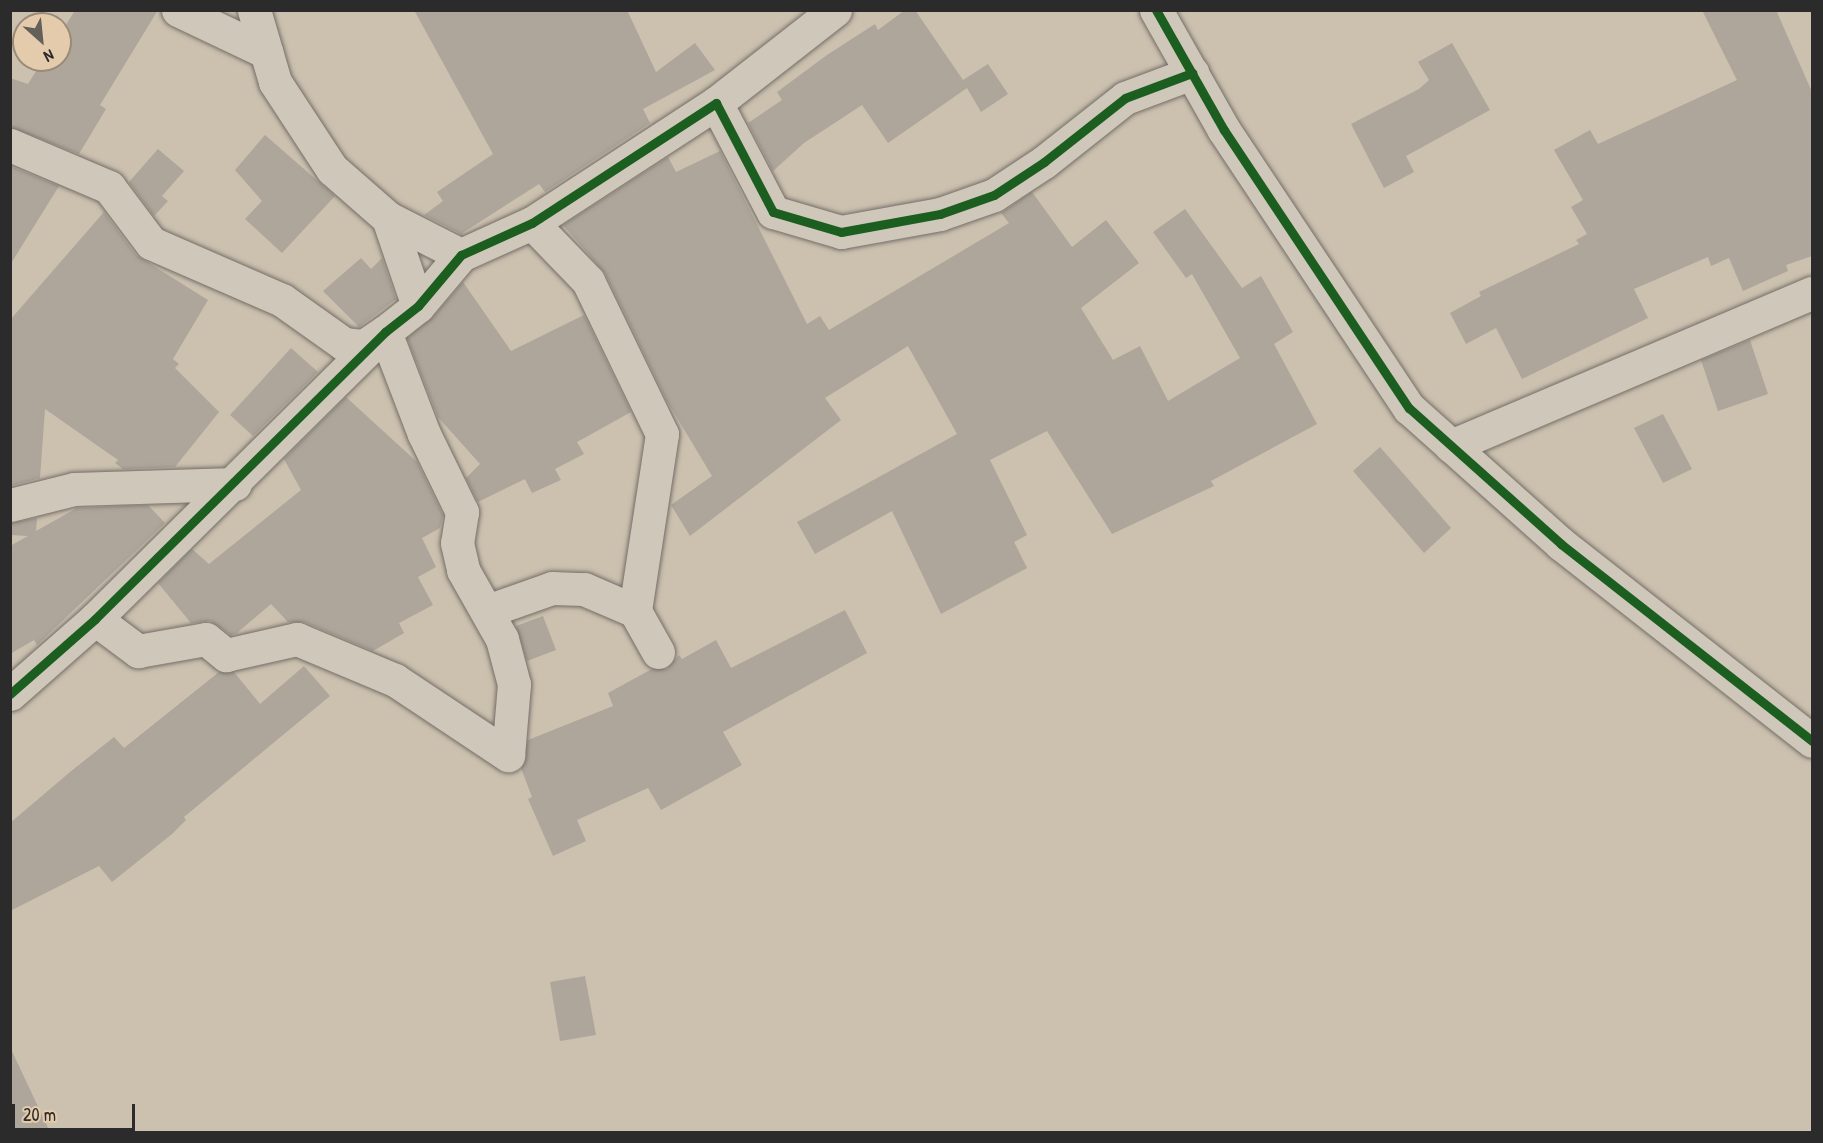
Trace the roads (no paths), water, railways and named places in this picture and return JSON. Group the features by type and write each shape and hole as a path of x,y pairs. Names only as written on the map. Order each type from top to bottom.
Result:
{"street":[{"path":"178,10 266,52"},
{"path":"254,10 275,82 332,169 388,218 461,255"},
{"path":"10,694 95,620 235,484 385,333 418,306 461,255 532,223 716,103 835,10"},
{"path":"1156,10 1224,130 1409,408 1561,544 1812,741"},
{"path":"716,103 773,212 841,232 940,214 994,195 1044,162 1125,98 1192,74"},
{"path":"10,145 109,187 151,243 282,300 344,344 364,346 385,333"},
{"path":"388,218 418,306"},
{"path":"532,223 588,281 662,434 635,611"},
{"path":"1451,446 1812,292"},
{"path":"95,620 138,651 206,639 226,655 297,639 395,680 508,755 514,684 502,639 464,570 458,543 462,512 424,434 385,333"},
{"path":"10,505 74,489 235,484"},
{"path":"487,611 552,588 584,589 635,611 658,652"}]}
